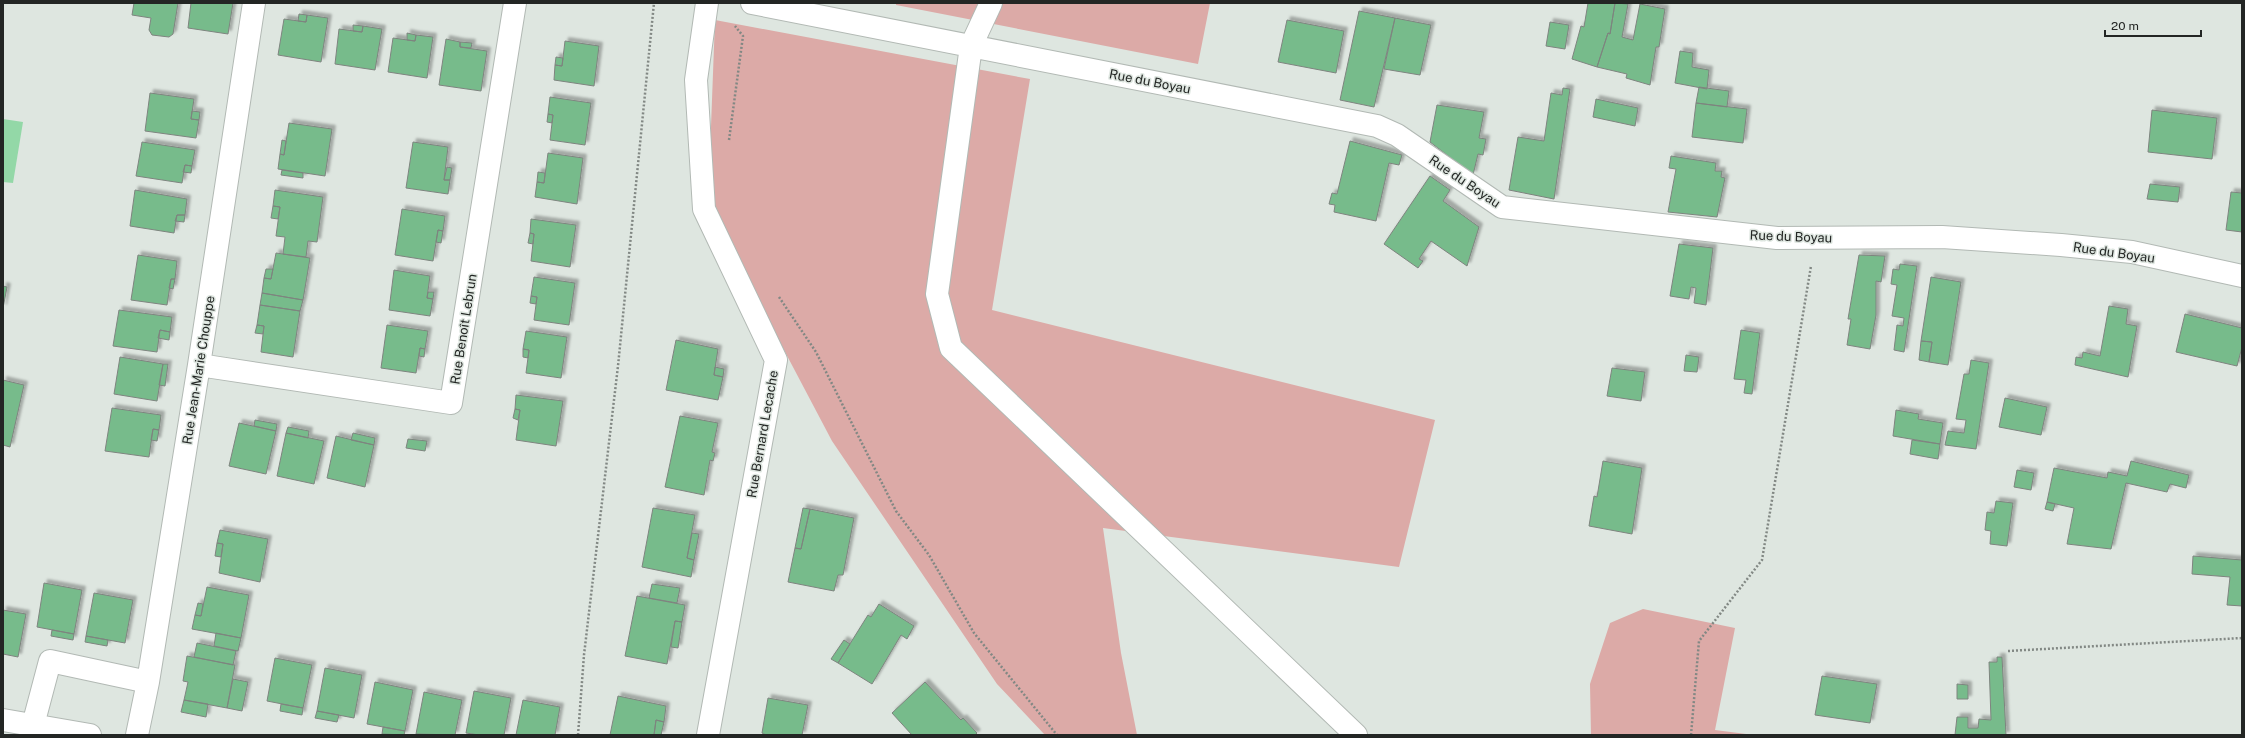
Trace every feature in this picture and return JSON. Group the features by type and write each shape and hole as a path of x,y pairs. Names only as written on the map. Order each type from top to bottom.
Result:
{"street":[{"name":"Rue Jean-Marie Chouppe","path":"137,735 148,682 199,365 254,3"},
{"name":"Rue Benoît Lebrun","path":"199,365 451,403 515,3"},
{"name":"Rue Bernard Lecache","path":"707,3 696,80 704,208 776,360 708,735"},
{"name":"Rue du Boyau","path":"752,3 1377,126 1397,135 1502,208 1777,238 1942,237 2061,245 2132,252 2242,276"},
{"path":"991,3 971,46 937,294 951,348 1356,735"},
{"path":"33,725 50,661 148,682"},
{"path":"3,720 90,735"}],"path":[{"path":"578,735 584,655 618,366 654,3"},
{"path":"729,146 743,36 734,25"},
{"path":"1691,735 1699,641 1762,560 1815,238"},
{"path":"776,292 816,352 896,510 929,555 974,633 1057,735"},
{"path":"2008,651 2242,638"}],"shaded area":[{"path":"896,3 1210,3 1198,64 896,5"},
{"path":"715,20 1030,79 992,310 1435,420 1399,567 1103,528 1121,653 1137,735 1045,735 997,684 832,441 708,206"},
{"path":"3,119 23,122 13,183 3,182"},
{"path":"1643,609 1735,628 1715,730 1754,735 1591,735 1590,684 1610,623"}],"building":[{"path":"134,3 178,3 173,34 169,37 152,35 149,30 151,18 132,15"},
{"path":"191,3 233,3 228,34 188,28"},
{"path":"1588,3 1615,3 1610,34 1608,33 1597,67 1572,59 1581,26 1584,27"},
{"path":"1615,3 1628,4 1622,37 1633,40 1640,4 1665,9 1659,47 1656,47 1650,85 1626,78 1627,74 1597,67 1608,33 1610,34"},
{"path":"1359,11 1395,18 1374,107 1340,100"},
{"path":"299,14 307,15 306,22 298,21"},
{"path":"307,15 328,18 321,62 278,55 284,19 306,22"},
{"path":"1395,18 1431,25 1420,75 1384,69"},
{"path":"1287,20 1344,31 1336,73 1278,62"},
{"path":"1550,22 1569,25 1565,49 1546,46"},
{"path":"353,25 363,26 362,32 353,31"},
{"path":"363,26 382,29 375,70 335,64 339,29 362,32"},
{"path":"407,33 416,35 415,41 407,40"},
{"path":"416,35 433,37 427,78 388,72 393,38 415,41"},
{"path":"446,39 460,42 460,47 487,51 481,91 439,85"},
{"path":"565,41 599,46 594,86 554,80 555,65 562,66"},
{"path":"460,42 472,43 471,48 460,47"},
{"path":"1680,51 1693,53 1692,67 1709,70 1707,89 1675,83"},
{"path":"556,57 563,58 562,66 555,65"},
{"path":"1699,87 1729,91 1727,107 1696,103"},
{"path":"1563,88 1570,89 1554,199 1509,190 1518,137 1544,141 1551,93 1562,95"},
{"path":"150,93 194,99 191,119 199,120 196,138 145,131"},
{"path":"550,97 591,103 585,145 550,140 553,115 548,114"},
{"path":"1596,99 1638,108 1635,126 1593,117"},
{"path":"1696,103 1747,109 1743,143 1692,137"},
{"path":"1437,105 1484,112 1479,138 1486,139 1483,155 1478,154 1473,175 1430,142"},
{"path":"2152,110 2217,118 2212,159 2148,152"},
{"path":"192,111 200,112 199,120 191,119"},
{"path":"548,114 553,115 552,123 547,122"},
{"path":"289,123 332,129 325,176 278,169 280,154 284,155"},
{"path":"282,140 286,141 284,155 280,154"},
{"path":"1350,141 1402,155 1399,165 1389,163 1376,221 1334,212 1335,205 1329,204 1332,193 1337,194"},
{"path":"142,142 195,150 192,166 185,165 182,183 136,176"},
{"path":"413,142 448,147 444,180 450,180 448,194 406,188"},
{"path":"548,153 583,158 577,204 535,197 537,182 544,183"},
{"path":"1671,156 1716,163 1715,171 1722,171 1721,177 1725,178 1717,217 1668,212 1676,169 1669,168"},
{"path":"185,165 192,166 191,173 183,172"},
{"path":"447,167 452,168 450,180 444,180"},
{"path":"282,170 303,173 303,178 281,175"},
{"path":"538,172 545,173 544,183 537,182"},
{"path":"1430,176 1450,190 1443,201 1479,227 1467,266 1431,241 1419,259 1423,261 1418,268 1384,244"},
{"path":"2150,184 2180,187 2178,202 2147,199"},
{"path":"135,190 187,199 185,215 177,215 174,233 130,226"},
{"path":"275,190 323,197 317,242 308,241 306,257 283,254 285,237 276,236 280,207 273,206"},
{"path":"2231,192 2242,193 2242,232 2226,230"},
{"path":"273,206 280,207 278,219 271,218"},
{"path":"402,209 445,216 443,231 438,230 433,261 395,255"},
{"path":"177,215 185,215 184,222 175,221"},
{"path":"531,219 576,225 570,267 531,261 534,234 530,233"},
{"path":"438,230 443,231 441,243 436,242"},
{"path":"530,233 534,234 533,244 528,243"},
{"path":"1679,244 1713,248 1706,305 1694,303 1696,288 1691,287 1689,299 1670,296"},
{"path":"276,253 310,258 303,300 262,293 264,278 271,279"},
{"path":"138,255 177,261 175,279 171,279 167,305 131,300"},
{"path":"1859,255 1885,256 1881,282 1876,281 1876,315 1870,349 1847,345 1851,319 1848,319"},
{"path":"1900,264 1917,266 1904,352 1894,350 1897,325 1903,326 1904,318 1892,316 1897,285 1891,284 1893,269 1899,270"},
{"path":"266,269 273,269 271,279 264,278"},
{"path":"394,270 430,276 427,298 433,299 430,316 389,310"},
{"path":"534,277 575,283 569,325 534,320 537,297 531,296"},
{"path":"1931,277 1961,282 1948,365 1929,362 1932,342 1921,341"},
{"path":"171,279 175,279 173,289 169,288"},
{"path":"3,286 7,287 3,308"},
{"path":"428,292 434,292 433,299 427,298"},
{"path":"262,293 303,300 300,311 260,305"},
{"path":"531,296 537,297 536,304 530,303"},
{"path":"260,305 300,311 293,357 261,352 264,326 257,325"},
{"path":"2109,306 2128,309 2126,324 2137,326 2128,377 2075,365 2076,357 2082,358 2083,352 2100,356"},
{"path":"119,310 172,317 170,332 160,330 157,352 113,346"},
{"path":"2185,314 2242,328 2242,347 2237,366 2176,352"},
{"path":"257,325 264,326 263,334 255,333"},
{"path":"387,325 428,331 425,349 420,348 416,373 381,368"},
{"path":"160,330 170,332 169,340 158,338"},
{"path":"1741,330 1760,333 1752,394 1744,393 1746,380 1734,379"},
{"path":"526,331 567,337 561,378 526,373 529,350 523,349"},
{"path":"676,340 718,349 714,375 723,377 718,400 666,390"},
{"path":"1921,341 1932,342 1929,362 1919,360"},
{"path":"420,348 425,349 424,357 419,356"},
{"path":"523,349 529,350 528,358 523,357"},
{"path":"1686,355 1699,357 1697,372 1684,371"},
{"path":"120,357 163,364 157,401 114,394"},
{"path":"1971,360 1989,363 1976,449 1945,445 1948,431 1964,433 1966,420 1956,419 1964,374 1969,374"},
{"path":"163,364 168,364 165,386 159,385"},
{"path":"715,367 724,369 723,377 714,375"},
{"path":"1612,368 1645,372 1641,401 1607,396"},
{"path":"3,380 24,385 10,447 3,445"},
{"path":"516,395 563,401 556,446 516,440 520,410 515,409"},
{"path":"2005,398 2047,407 2041,435 1999,427"},
{"path":"112,408 161,415 159,430 153,429 149,457 105,451"},
{"path":"515,409 520,410 518,420 513,418"},
{"path":"1896,410 1919,414 1918,419 1943,423 1940,444 1893,436"},
{"path":"680,416 718,423 712,452 715,453 713,461 710,460 704,495 665,487"},
{"path":"255,420 277,424 276,431 254,426"},
{"path":"239,423 276,431 266,474 229,466"},
{"path":"288,427 309,431 308,438 286,433"},
{"path":"153,429 159,430 157,441 151,440"},
{"path":"286,433 324,441 314,484 277,476"},
{"path":"353,433 375,438 374,445 351,440"},
{"path":"336,436 374,445 365,487 327,478"},
{"path":"408,439 427,441 425,451 406,448"},
{"path":"1912,440 1940,444 1938,459 1910,454"},
{"path":"1603,461 1642,468 1632,534 1589,526 1594,496 1597,497"},
{"path":"2131,461 2189,475 2186,488 2170,484 2167,492 2126,483 2111,549 2067,544 2074,508 2047,502 2054,468 2107,478 2108,472 2127,476"},
{"path":"2017,470 2034,473 2031,490 2014,487"},
{"path":"1996,501 2013,503 2007,546 1990,544 1991,531 1985,530 1987,512 1994,513"},
{"path":"2047,502 2055,504 2053,511 2045,509"},
{"path":"653,508 695,515 687,558 694,560 691,577 642,567"},
{"path":"803,508 810,509 801,549 795,548"},
{"path":"810,509 854,518 843,575 838,575 834,591 788,582 795,548 801,549"},
{"path":"220,530 268,539 260,582 219,573 223,544 217,543"},
{"path":"692,533 699,534 694,560 687,558"},
{"path":"217,543 223,544 221,557 215,556"},
{"path":"2193,556 2242,560 2242,606 2227,605 2230,577 2192,574"},
{"path":"44,583 82,590 74,634 37,627"},
{"path":"652,584 680,588 677,603 649,598"},
{"path":"207,587 249,595 241,638 192,629 195,615 201,616"},
{"path":"94,593 133,600 125,643 86,636"},
{"path":"637,596 685,605 682,622 675,621 667,664 625,656"},
{"path":"198,603 203,604 201,616 195,615"},
{"path":"879,604 914,626 907,639 901,635 872,684 838,663 868,615 871,617"},
{"path":"3,610 26,614 18,657 3,654"},
{"path":"675,621 682,622 678,648 671,647"},
{"path":"52,630 74,634 73,640 51,636"},
{"path":"216,633 241,638 238,651 214,646"},
{"path":"86,636 108,640 107,646 85,642"},
{"path":"844,640 850,644 838,663 831,659"},
{"path":"197,643 236,651 233,665 194,657"},
{"path":"187,656 235,665 227,708 184,700 188,682 183,681"},
{"path":"1997,657 2002,657 2006,735 1955,735 1957,717 1968,717 1968,728 1978,728 1979,719 1991,720 1989,662 1997,662"},
{"path":"275,658 312,665 303,708 267,701"},
{"path":"325,668 362,675 354,718 317,711"},
{"path":"1822,676 1877,684 1870,723 1815,715"},
{"path":"233,679 248,682 242,711 227,708"},
{"path":"375,682 413,690 405,731 367,724"},
{"path":"925,682 961,720 963,718 977,733 975,735 912,735 892,713"},
{"path":"1957,684 1968,685 1968,699 1957,699"},
{"path":"474,691 511,698 504,735 479,735 466,733"},
{"path":"424,692 462,700 455,735 416,734"},
{"path":"618,696 666,706 664,722 656,720 654,735 610,735"},
{"path":"768,698 808,705 802,735 766,735 762,733"},
{"path":"184,700 208,704 206,717 181,712"},
{"path":"523,700 560,707 555,735 516,735"},
{"path":"281,704 303,708 302,715 280,711"},
{"path":"317,711 339,715 337,722 315,718"},
{"path":"656,720 664,722 661,735 654,735"},
{"path":"383,727 405,731 404,735 382,734"}]}
